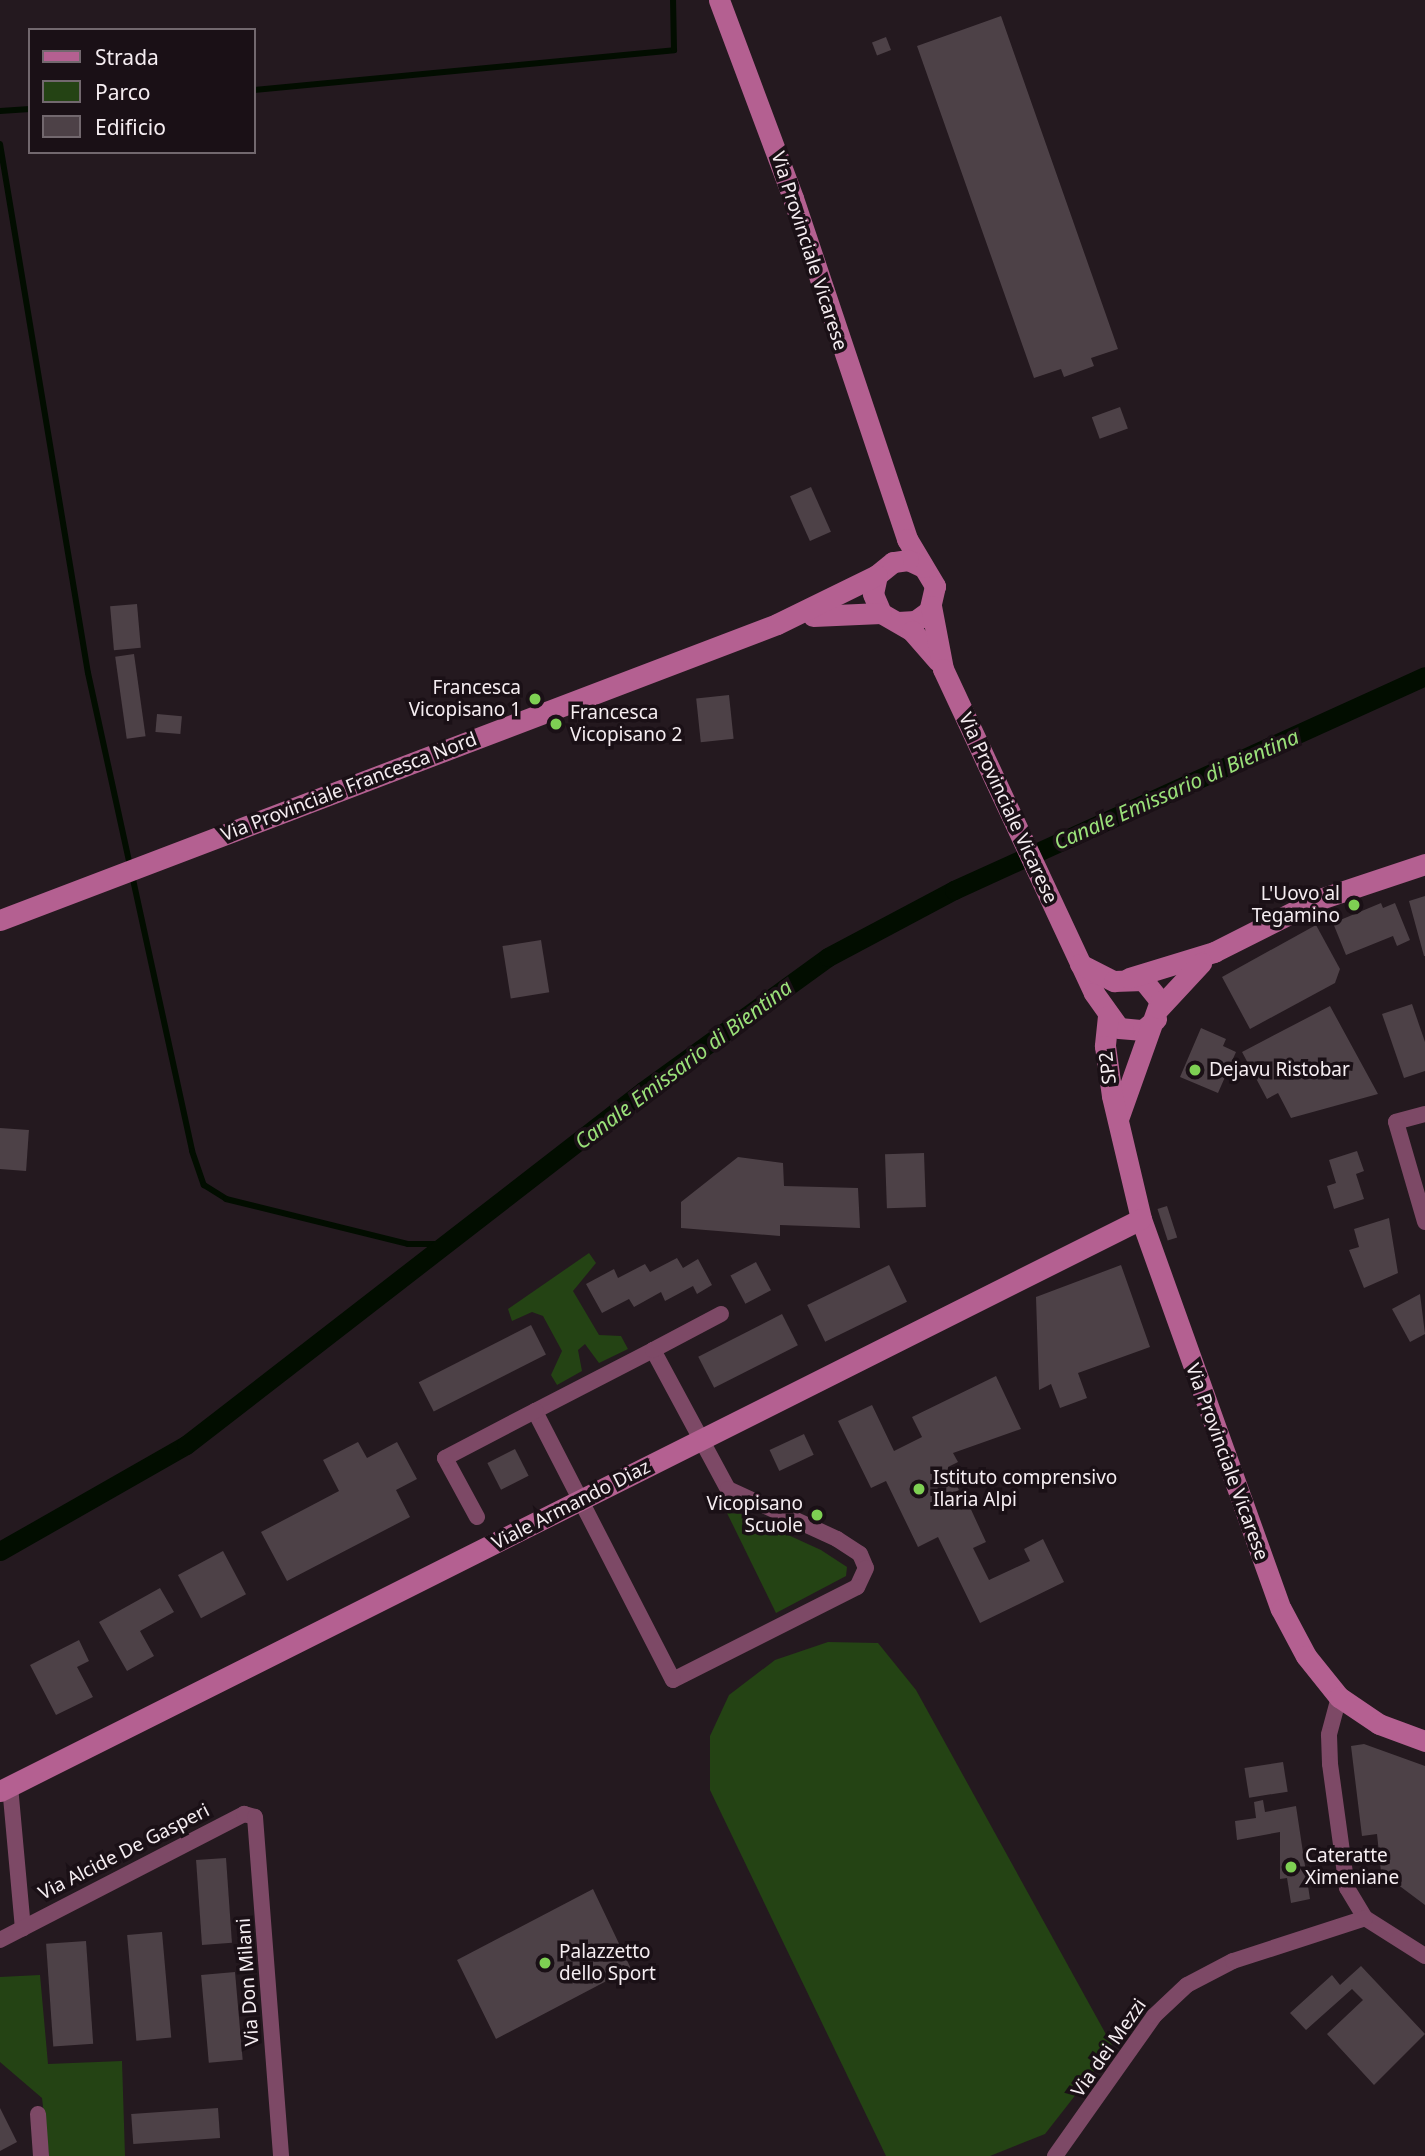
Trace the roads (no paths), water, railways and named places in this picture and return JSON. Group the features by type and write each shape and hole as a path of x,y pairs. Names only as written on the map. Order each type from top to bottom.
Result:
{"main road":[{"name":"Via Provinciale Vicarese","path":"719,0 906,539 935,586 932,606 943,669 987,759 1075,956 1107,1012"},
{"name":"Via Provinciale Vicarese","path":"895,503 897,533 873,594 889,618 943,669"},
{"path":"777,624 908,560 923,567"},
{"path":"777,624 825,614 915,621 932,606"},
{"name":"Via Provinciale Francesca Nord","path":"0,920 777,624"},
{"path":"1214,952 1158,1013 1135,1031 1119,1028 1107,1012 1109,992 1125,979 1214,952 1317,900 1425,864"},
{"path":"1075,956 1125,979 1154,988 1158,1013"},
{"name":"SP2","path":"1107,1012 1106,1060 1118,1119"},
{"name":"SP2","path":"1118,1119 1158,1013"},
{"name":"Via Provinciale Vicarese","path":"1118,1119 1141,1219 1270,1583 1306,1656 1339,1697 1379,1724 1425,1741"},
{"name":"Viale Armando Diaz","path":"5,1788 1141,1219"}],"street":[{"path":"1425,1114 1396,1122 1425,1222"},
{"path":"477,1517 445,1458 722,1314"},
{"path":"535,1411 673,1680 862,1581 866,1568 853,1548 728,1489 699,1441 653,1350"},
{"path":"1339,1697 1329,1735 1330,1764 1347,1888 1365,1918 1425,1956"},
{"name":"Via Alcide De Gasperi","path":"5,1788 23,1928"},
{"name":"Via Alcide De Gasperi","path":"0,1940 244,1814"},
{"name":"Via Don Milani","path":"244,1814 255,1817 259,1831 281,2156"},
{"name":"Via dei Mezzi","path":"1055,2156 1154,2016 1187,1985 1233,1961 1365,1918"},
{"path":"38,2114 41,2156"}],"waterway":[{"path":"256,90 674,50 673,0"},
{"path":"0,111 28,109"},
{"path":"0,144 88,673 192,1151 204,1185 226,1199 408,1244 451,1244"},
{"name":"Canale Emissario di Bientina","path":"0,1551 186,1445 643,1091 828,957 954,890 1425,676"}],"place":[{"name":"Francesca Vicopisano 1","path":"535,699"},
{"name":"Francesca Vicopisano 2","path":"556,724"},
{"name":"L'Uovo al Tegamino","path":"1354,905"},
{"name":"Dejavu Ristobar","path":"1195,1070"},
{"name":"Istituto comprensivo Ilaria Alpi","path":"919,1489"},
{"name":"Vicopisano Scuole","path":"817,1515"},
{"name":"Cateratte Ximeniane","path":"1291,1867"},
{"name":"Palazzetto dello Sport","path":"545,1963"}]}
